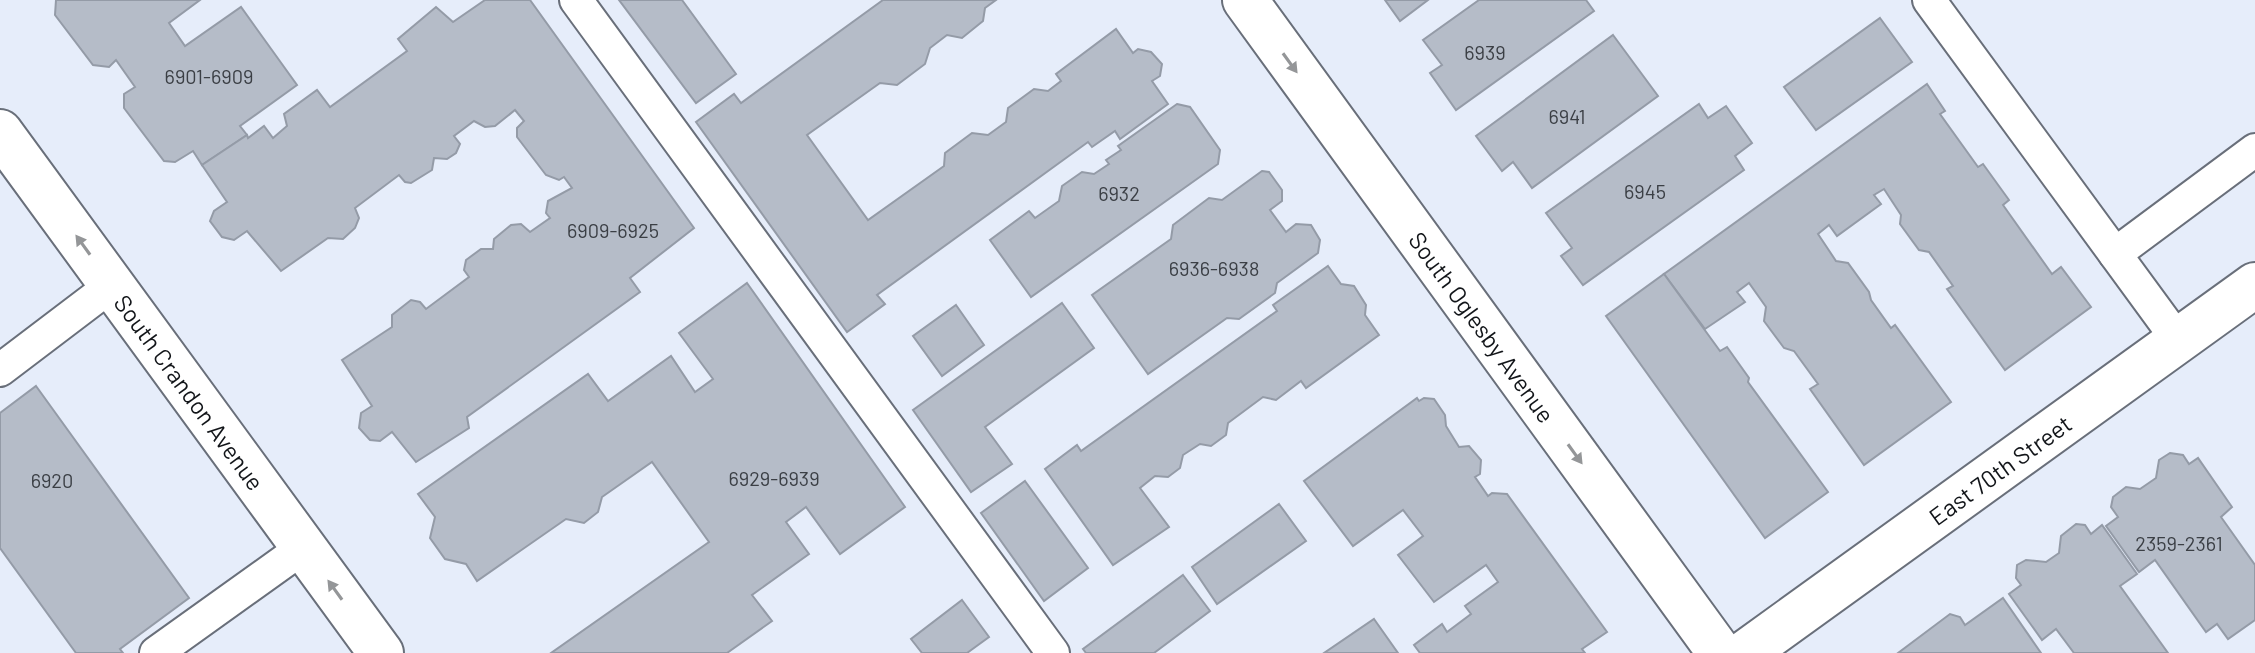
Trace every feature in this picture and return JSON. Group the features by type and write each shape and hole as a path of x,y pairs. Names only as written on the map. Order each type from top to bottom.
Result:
{"street":[{"name":"South Oglesby Avenue","path":"1245,0 1720,653"},
{"name":"South Crandon Avenue","path":"0,132 381,653"},
{"name":"East 70th Street","path":"1745,653 2255,285"}],"lane":[{"path":"576,0 1053,653"},
{"path":"1929,0 2178,340"},
{"path":"2115,254 2255,150"},
{"path":"0,370 112,285"},
{"path":"156,653 304,547"}],"building":[{"path":"56,0 200,0 169,23 185,46 241,7 297,85 240,126 247,135 202,165 193,151 175,162 164,161 124,108 124,94 135,87 116,60 109,67 93,65 55,15"},
{"path":"485,0 530,0 694,228 630,278 640,292 467,417 469,428 416,462 392,432 380,441 370,440 359,428 361,413 372,406 342,360 392,327 392,315 411,300 420,302 426,309 469,277 464,270 466,260 481,249 493,249 494,239 511,225 521,224 530,232 550,218 546,213 548,201 572,188 564,177 559,180 546,175 517,137 517,128 524,121 515,110 495,126 485,127 474,121 454,136 460,144 456,153 447,159 434,158 432,170 411,183 405,182 399,175 355,208 359,218 355,228 343,239 328,238 281,271 247,231 234,240 222,237 210,221 214,211 227,202 202,165 264,126 273,138 287,126 284,114 317,90 330,107 407,51 398,39 436,7 453,22"},
{"path":"619,0 682,0 736,74 696,103"},
{"path":"883,0 996,0 985,8 983,21 962,38 947,35 930,48 925,64 897,85 880,83 807,135 868,220 944,166 945,153 972,133 988,135 1006,122 1008,108 1034,89 1048,91 1061,81 1056,74 1116,29 1133,53 1138,49 1151,52 1162,64 1160,76 1152,81 1168,104 1120,139 1115,131 1092,147 1088,142 877,295 885,304 847,332 696,122 734,94 741,103"},
{"path":"1385,0 1428,0 1400,21"},
{"path":"1479,0 1586,0 1594,11 1456,110 1430,73 1442,65 1423,40"},
{"path":"1880,18 1912,62 1816,130 1784,87"},
{"path":"1613,35 1658,96 1532,188 1513,162 1502,171 1476,136"},
{"path":"1927,84 1945,111 1940,114 1978,167 1983,164 2009,200 2003,205 2052,274 2061,267 2091,307 2005,370 1947,289 1953,286 1929,252 1919,250 1900,224 1901,215 1884,189 1874,195 1881,204 1837,236 1829,225 1818,234 1836,261 1848,263 1891,328 1895,325 1951,402 1864,465 1810,389 1818,384 1794,351 1784,348 1764,321 1766,307 1749,283 1737,292 1745,302 1705,329 1664,274"},
{"path":"1177,104 1190,107 1220,150 1218,164 1031,297 990,240 1029,211 1035,218 1059,201 1062,186 1082,172 1094,174 1109,164 1106,160 1121,150 1118,146"},
{"path":"1699,104 1708,118 1726,106 1752,143 1735,156 1744,170 1583,285 1561,256 1572,248 1546,213"},
{"path":"1262,171 1269,172 1282,190 1282,201 1270,210 1286,232 1296,224 1311,225 1320,240 1318,253 1277,283 1275,293 1239,319 1227,318 1148,374 1092,295 1171,239 1173,225 1209,198 1222,200"},
{"path":"1328,266 1341,284 1354,286 1366,305 1365,315 1379,335 1306,388 1301,381 1276,400 1263,397 1228,423 1226,435 1211,446 1200,444 1183,455 1180,468 1168,477 1155,476 1140,488 1169,527 1113,565 1045,469 1077,445 1081,451 1277,311 1273,305"},
{"path":"1664,274 1720,351 1727,347 1749,378 1748,382 1828,492 1765,538 1606,316"},
{"path":"747,283 905,507 840,554 806,507 786,522 809,554 752,595 772,621 727,653 551,653 709,542 652,462 602,497 598,512 584,523 566,519 477,581 466,564 445,559 430,538 435,517 418,494 588,374 608,401 671,356 695,392 713,379 679,333"},
{"path":"1062,303 1094,348 985,427 1012,464 971,492 913,410"},
{"path":"956,305 984,345 942,376 913,336"},
{"path":"36,386 189,598 120,649 123,653 76,653 0,548 0,413"},
{"path":"1417,398 1419,401 1434,399 1459,447 1469,446 1481,460 1480,474 1475,477 1488,496 1492,493 1507,494 1607,632 1582,649 1585,653 1420,653 1414,645 1442,624 1447,632 1471,614 1465,606 1498,582 1486,565 1434,602 1398,555 1423,536 1403,510 1353,546 1304,481"},
{"path":"2170,453 2183,455 2189,464 2198,458 2232,507 2221,517 2255,565 2255,620 2228,639 2217,624 2206,632 2155,560 2139,572 2106,526 2118,517 2111,507 2113,497 2126,487 2140,489 2156,478 2159,460"},
{"path":"1025,481 1088,568 1044,601 981,513"},
{"path":"1279,504 1306,541 1217,604 1192,567"},
{"path":"2076,524 2085,525 2091,534 2102,525 2137,574 2120,586 2168,653 2074,653 2056,629 2042,640 2009,594 2021,585 2016,578 2017,565 2026,560 2046,562 2059,553 2061,536"},
{"path":"1183,575 1210,611 1154,653 1086,653 1083,649"},
{"path":"2003,598 2041,653 1898,653 1950,614 1960,617 1965,625"},
{"path":"962,600 989,637 967,653 922,653 911,639"},
{"path":"1374,619 1398,653 1324,653"}]}
